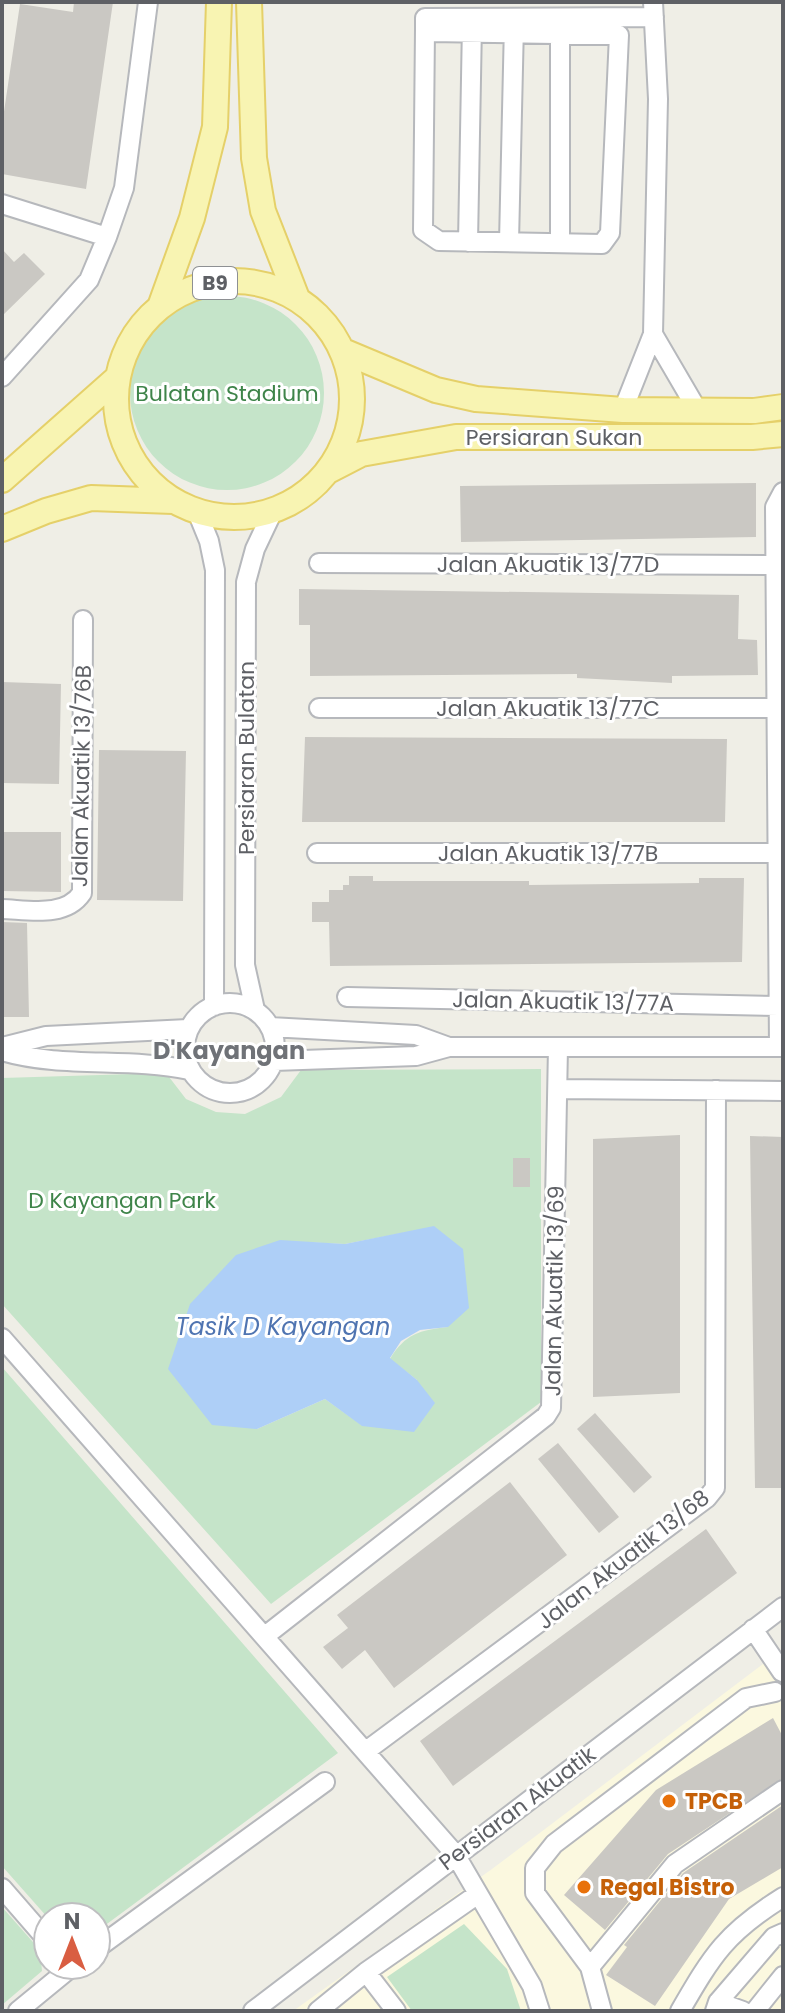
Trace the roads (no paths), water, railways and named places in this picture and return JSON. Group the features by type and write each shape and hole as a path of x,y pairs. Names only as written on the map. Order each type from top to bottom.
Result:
{"main road":[{"name":"B9","path":"161,304 192,218 215,127 219,2"},
{"name":"B9","path":"249,2 254,158 263,211 297,298"},
{"name":"B9","path":"228,280 264,284 297,298 332,330 343,351 353,391 348,432 330,470 304,494 273,511 231,517 198,514 173,501 146,478 126,449 115,415 116,379 125,351 140,325 161,304 193,287 228,280"},
{"name":"Persiaran Sukan","path":"343,351 436,390 476,399 623,410 698,411 783,407"},
{"path":"2,480 116,379"},
{"name":"Persiaran Sukan","path":"330,470 361,454 456,437 752,437 783,434"},
{"path":"2,529 46,511 91,498 173,501"}],"street":[{"path":"2,377 89,280 107,237 124,188 148,2"},
{"path":"560,25 619,35 608,241 602,244 439,241 423,230 423,17 472,25 560,25 654,10 658,99 653,334 623,410"},
{"path":"468,242 472,25"},
{"path":"509,242 514,25"},
{"path":"560,25 560,243"},
{"path":"2,204 107,237"},
{"path":"653,334 698,411"},
{"path":"274,1061 416,1056 449,1047 781,1047 775,507 783,492"},
{"name":"Persiaran Bulatan","path":"255,1010 245,965 246,582 255,549 273,511"},
{"name":"Persiaran Bulatan","path":"198,514 215,570 214,1006"},
{"name":"Jalan Akuatik 13/77D","path":"319,563 776,565"},
{"name":"Jalan Akuatik 13/76B","path":"2,909 60,910 74,904 82,893 83,620"},
{"name":"Jalan Akuatik 13/77C","path":"319,708 777,708"},
{"name":"Jalan Akuatik 13/77B","path":"317,853 778,853"},
{"name":"Jalan Akuatik 13/77A","path":"347,997 779,1006"},
{"path":"2,1049 33,1060 159,1064 189,1070 212,1091 242,1092 257,1086 274,1061 274,1037 270,1027 255,1010 235,1003 214,1006 195,1019 188,1029 184,1043 189,1070"},
{"path":"270,1027 416,1035 449,1047"},
{"path":"2,1049 46,1036 188,1029"},
{"name":"Jalan Akuatik 13/69","path":"265,1636 546,1416 551,1408 558,1047"},
{"path":"558,1089 783,1091"},
{"name":"Jalan Akuatik 13/68","path":"366,1751 600,1580 707,1498 715,1488 716,1090"},
{"path":"2,1338 455,1854 532,1986 540,2011"},
{"name":"Persiaran Akuatik","path":"253,2011 455,1854 783,1607"},
{"path":"602,2011 590,1967 535,1893 535,1868 554,1844 746,1698 779,1696 775,1681 783,1672 753,1629"},
{"path":"112,1937 325,1782"},
{"path":"590,1967 675,1864 783,1790"},
{"path":"2,1888 32,1923"},
{"path":"318,2011 366,1972 478,1894"},
{"path":"680,2011 716,1950 748,1919 783,1897"},
{"path":"716,2006 780,1940"},
{"path":"366,1972 396,2011"},
{"path":"755,2011 783,1976"},
{"path":"18,2011 53,1981"},
{"path":"716,2006 743,2011"}],"water":[{"name":"Tasik D Kayangan","path":"434,1226 463,1249 469,1308 448,1327 420,1330 401,1341 390,1358 417,1380 435,1403 414,1432 362,1426 325,1399 257,1429 212,1425 168,1369 190,1304 236,1255 280,1240 345,1244"}],"place":[{"name":"TPCB","path":"669,1801"},
{"name":"Regal Bistro","path":"584,1887"}],"district":[{"name":"D'Kayangan","path":"229,1051"}],"park label":[{"name":"Bulatan Stadium","path":"227,393"},
{"name":"D Kayangan Park","path":"122,1200"}]}
